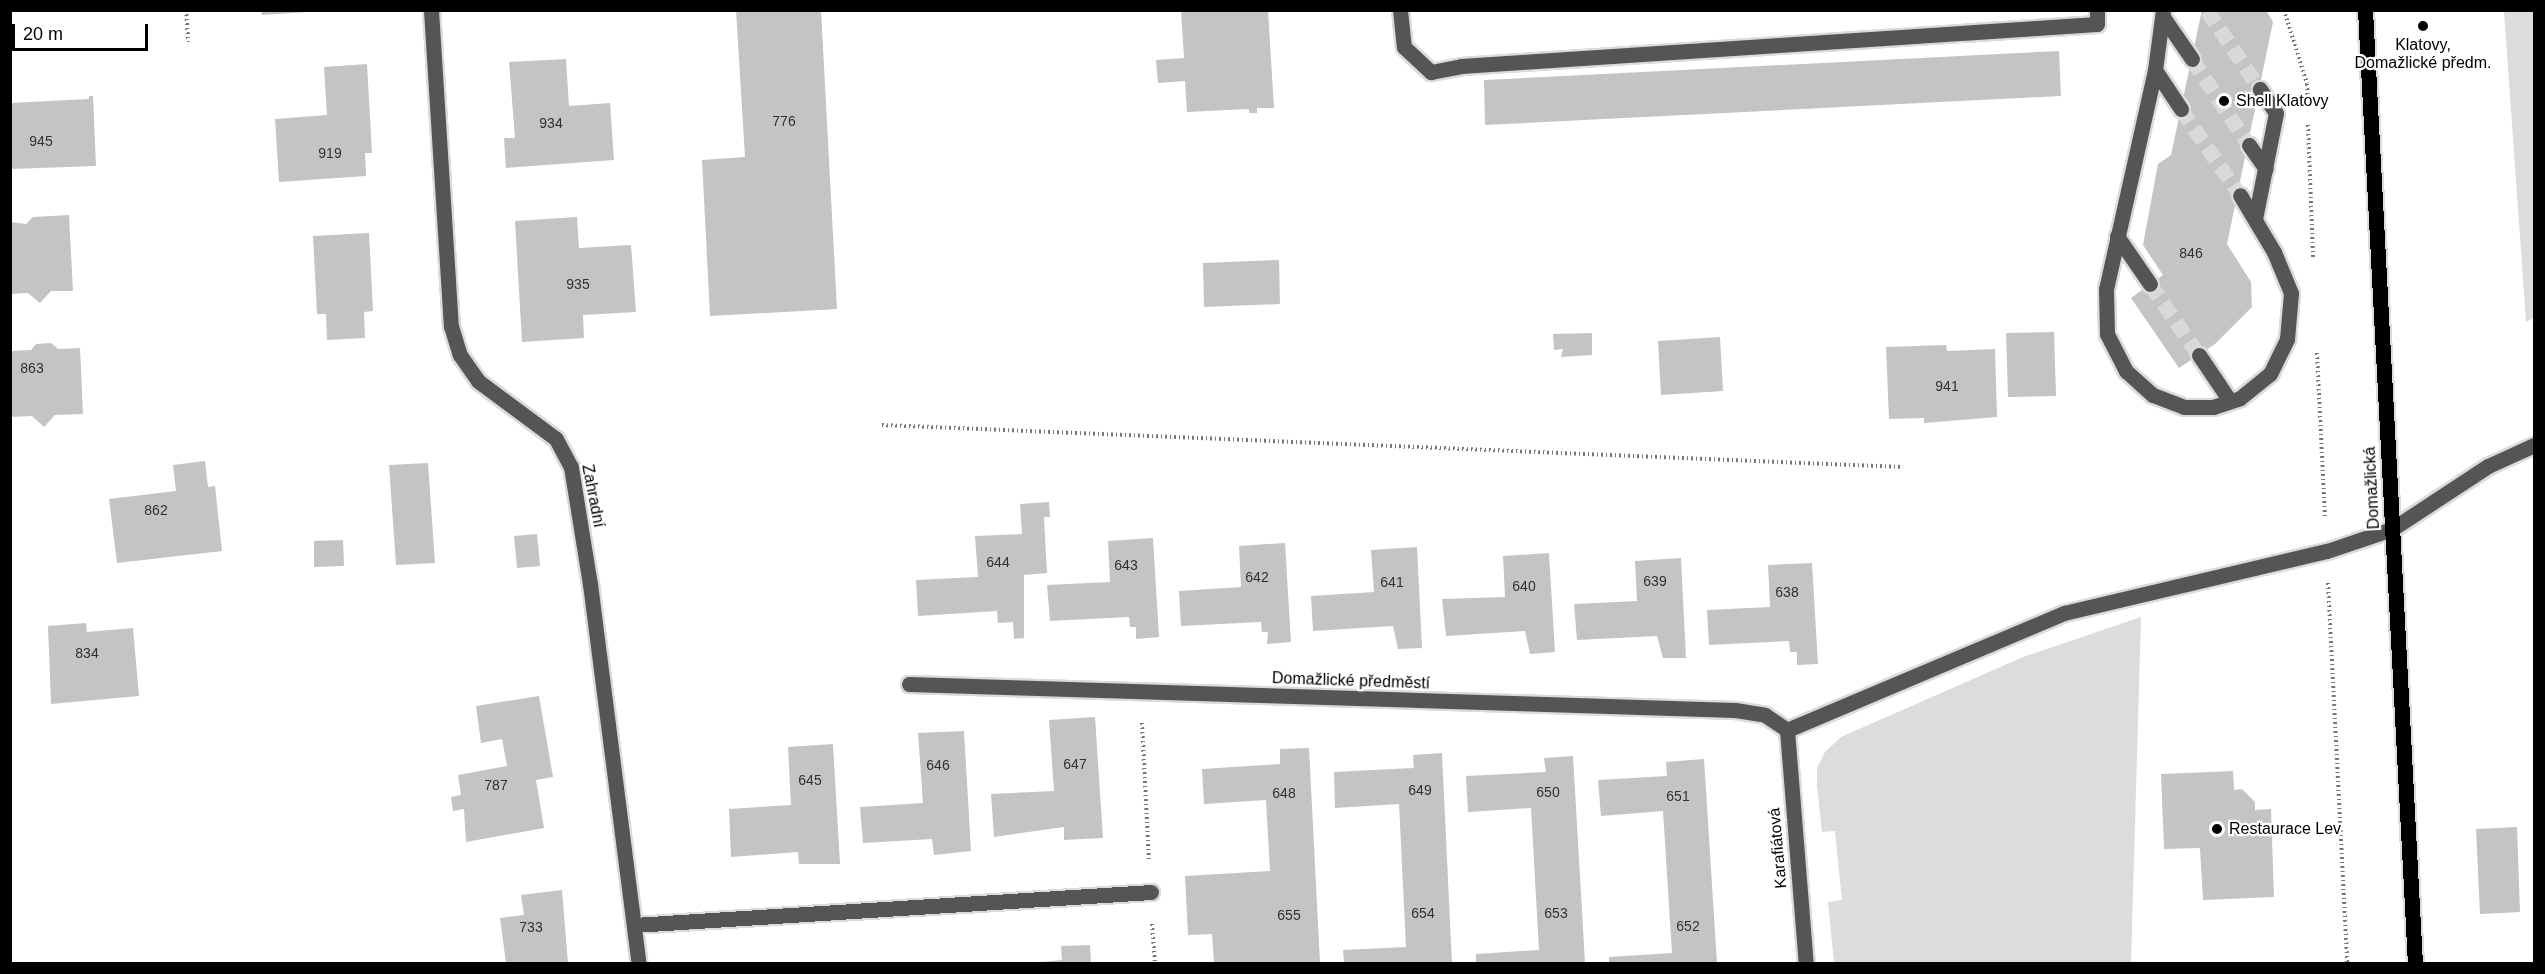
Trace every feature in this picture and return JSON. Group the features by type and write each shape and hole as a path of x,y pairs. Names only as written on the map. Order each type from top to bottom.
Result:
{"main road":[{"name":"Domažlická","path":"2365,10 2415,963"}],"street":[{"name":"Zahradní","path":"430,10 451,326 460,355 478,381 556,439 571,466 590,584 639,963"},
{"path":"1400,10 1404,47 1431,72 1461,66 2097,24 2097,10"},
{"path":"2163,14 2192,59"},
{"path":"2163,14 2155,70 2106,289 2107,334 2126,371 2153,395 2184,406 2213,407 2240,398 2270,374 2287,339 2291,317 2291,293 2274,252 2240,195"},
{"path":"2155,70 2181,109"},
{"path":"2255,219 2276,113 2260,89"},
{"path":"2249,145 2266,169"},
{"path":"2117,236 2150,284"},
{"path":"2199,355 2230,401"},
{"path":"1787,730 2064,613 2327,551 2392,529 2488,466 2535,445"},
{"name":"Domažlické předměstí","path":"909,684 1735,710 1765,715 1787,730"},
{"name":"Karafiátová","path":"1787,730 1806,963"},
{"path":"634,925 1151,892"}],"path":[{"path":"186,10 188,42"},
{"path":"2284,10 2307,84 2308,107"},
{"path":"2308,119 2314,268"},
{"path":"2317,350 2347,963"},
{"path":"882,425 1903,466"},
{"path":"1140,693 1155,963"}],"shaded area":[{"path":"2504,11 2534,11 2534,318 2526,322"},
{"path":"2141,617 2131,963 1834,963 1828,902 1842,900 1835,831 1822,832 1817,768 1825,752 1841,737 2023,657"}],"building":[{"path":"261,10 308,10 308,12 262,15"},
{"path":"736,10 821,10 837,309 710,316 702,160 745,157"},
{"path":"1181,10 1268,10 1274,108 1257,108 1257,113 1249,113 1249,109 1187,112 1185,81 1158,83 1156,60 1184,58"},
{"path":"2202,10 2266,10 2273,22 2227,244 2251,282 2252,307 2215,344 2179,368 2131,298 2163,275 2143,245 2158,164 2171,155"},
{"path":"2059,51 2061,96 1485,125 1484,80"},
{"path":"566,59 569,106 610,103 614,160 506,168 504,138 515,138 509,62"},
{"path":"367,64 372,153 365,153 366,176 279,182 275,119 327,115 324,67"},
{"path":"89,96 93,96 96,166 10,169 10,103 89,99"},
{"path":"69,215 73,291 51,291 40,303 28,293 10,294 10,222 26,224 33,217"},
{"path":"577,217 579,248 631,245 636,312 583,315 584,338 522,342 515,221"},
{"path":"369,233 373,311 364,312 365,338 327,340 326,314 317,314 313,236"},
{"path":"1279,260 1280,304 1204,307 1203,263"},
{"path":"2054,332 2056,396 2008,397 2006,333"},
{"path":"1592,333 1592,355 1561,357 1563,349 1554,350 1553,334"},
{"path":"1720,337 1723,391 1661,395 1658,341"},
{"path":"51,343 58,349 80,348 83,414 55,415 44,427 32,416 10,417 10,351 31,350 36,344"},
{"path":"1946,345 1947,351 1995,349 1997,417 1924,423 1924,418 1889,419 1886,347"},
{"path":"205,461 208,487 215,486 222,551 117,563 109,499 176,491 173,465"},
{"path":"428,463 435,563 396,565 389,465"},
{"path":"1049,502 1050,517 1044,517 1047,573 1024,575 1024,638 1014,639 1013,622 998,623 997,611 918,616 916,580 978,577 975,536 1022,534 1020,504"},
{"path":"537,534 540,566 517,568 514,536"},
{"path":"1153,538 1159,637 1136,639 1136,627 1130,627 1129,617 1050,621 1047,585 1110,582 1108,541"},
{"path":"343,540 344,566 314,567 314,541"},
{"path":"1285,543 1291,642 1267,644 1268,632 1262,632 1261,622 1181,626 1179,591 1241,587 1239,546"},
{"path":"1417,547 1422,648 1398,649 1393,626 1313,631 1311,596 1374,592 1371,550"},
{"path":"1549,553 1555,652 1530,654 1525,631 1446,636 1442,599 1505,597 1503,556"},
{"path":"1681,558 1686,658 1663,658 1657,636 1577,640 1574,604 1637,601 1635,561"},
{"path":"1812,563 1818,664 1797,665 1797,652 1790,652 1789,641 1709,645 1707,610 1770,607 1768,565"},
{"path":"86,623 87,632 133,628 139,696 51,704 48,626"},
{"path":"539,696 553,777 536,780 544,828 466,842 464,809 453,811 451,797 461,795 458,775 507,766 502,739 481,743 476,706"},
{"path":"1095,717 1103,838 1064,840 1064,827 994,837 991,794 1054,791 1049,720"},
{"path":"964,731 971,851 934,855 932,839 863,843 860,807 923,803 918,733"},
{"path":"833,744 840,864 799,864 798,852 731,857 729,809 791,805 788,747"},
{"path":"1309,748 1320,963 1214,963 1212,934 1188,935 1185,876 1270,871 1266,800 1204,804 1202,769 1280,764 1280,749"},
{"path":"1442,753 1452,963 1344,963 1343,950 1406,947 1399,804 1335,808 1334,772 1414,768 1413,755"},
{"path":"1573,756 1585,963 1476,963 1476,954 1539,950 1531,808 1468,812 1466,776 1546,772 1544,758"},
{"path":"1704,759 1717,963 1609,963 1609,957 1672,953 1663,811 1601,816 1598,780 1667,776 1666,762"},
{"name":"Restaurace Lev","path":"2233,771 2234,790 2242,789 2255,802 2255,810 2271,809 2274,897 2203,900 2200,848 2164,849 2161,774"},
{"path":"2517,827 2520,912 2480,914 2476,829"},
{"path":"562,890 568,963 506,963 500,918 524,915 521,895"},
{"path":"1090,945 1091,963 1030,963 1062,960 1061,946"}],"tunnel":[{"path":"2207,10 2260,89"},
{"path":"2192,59 2249,145"},
{"path":"2181,109 2240,195"},
{"path":"2150,284 2199,355"}],"place":[{"name":"Klatovy, Domažlické předm.","path":"2423,26"},
{"name":"Shell Klatovy","path":"2224,101"},
{"name":"Restaurace Lev","path":"2217,829"}]}
